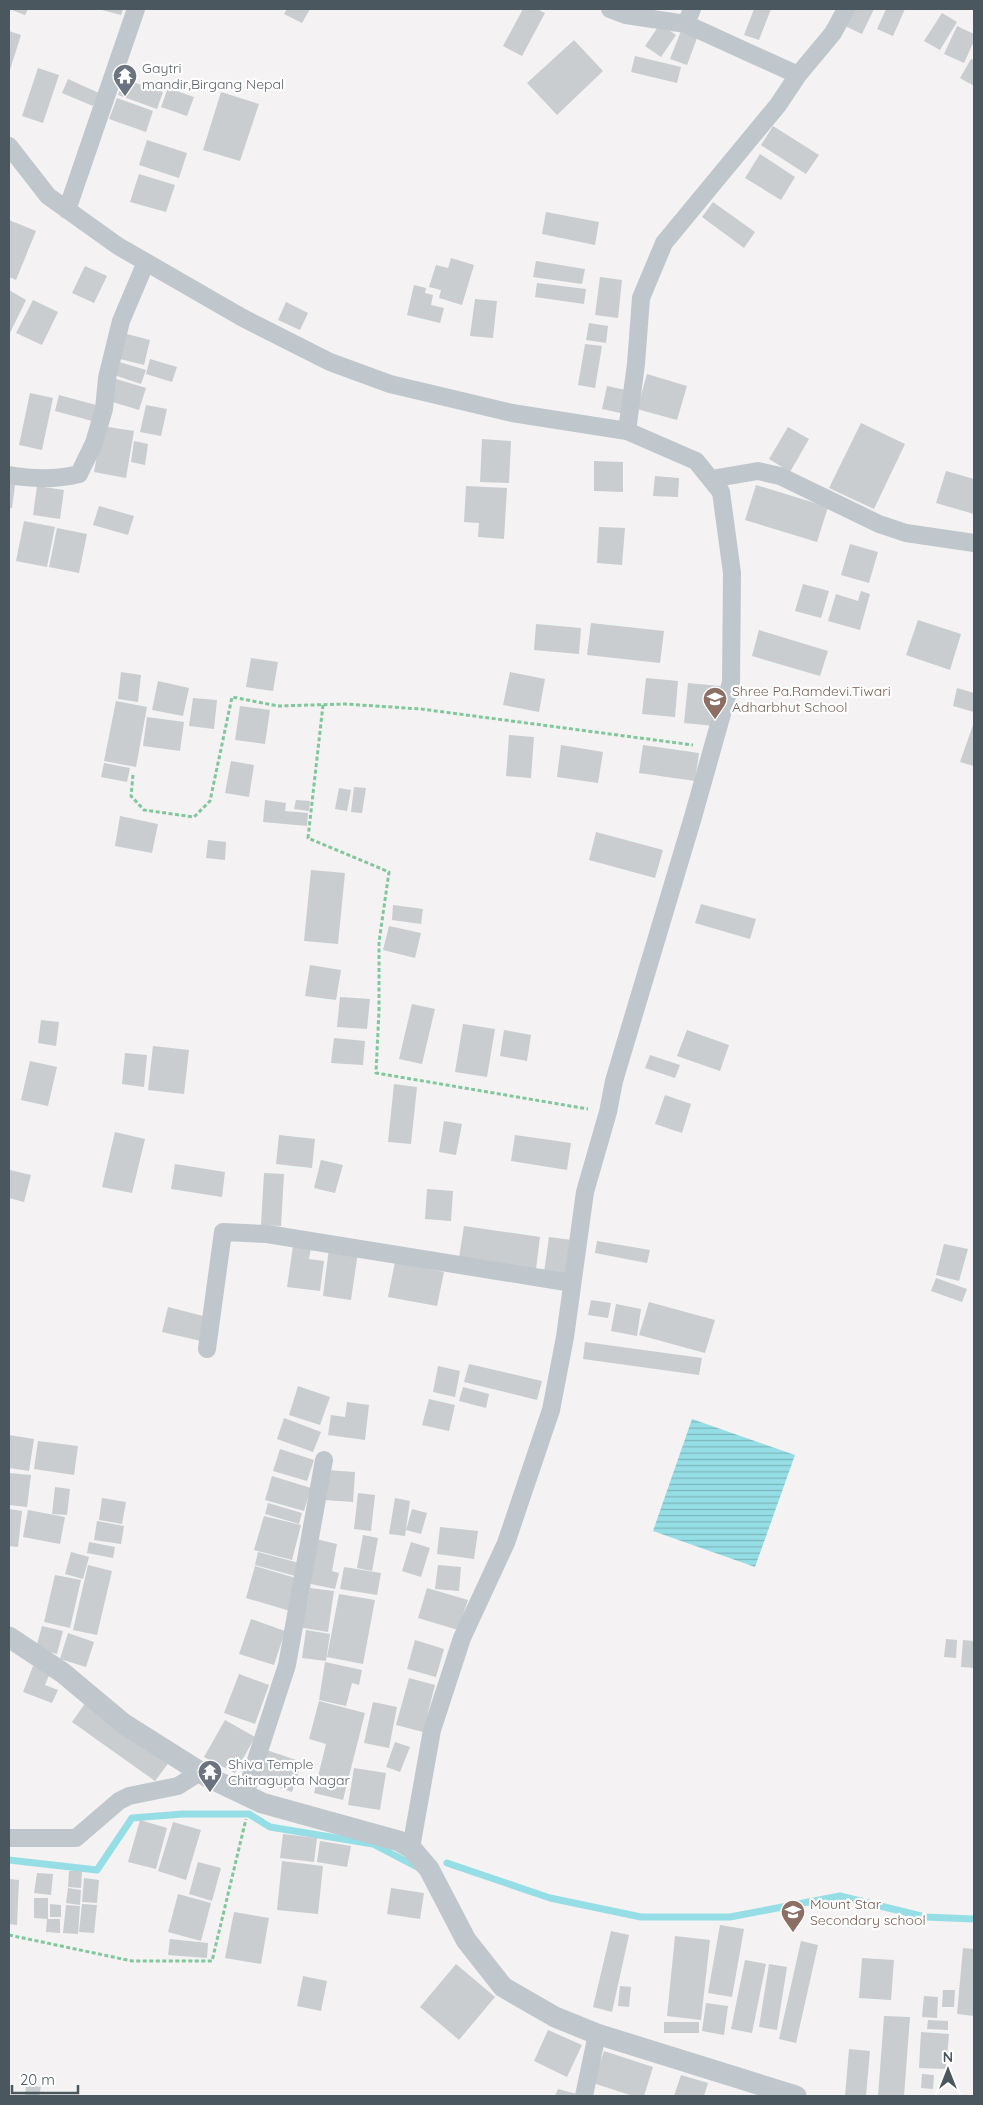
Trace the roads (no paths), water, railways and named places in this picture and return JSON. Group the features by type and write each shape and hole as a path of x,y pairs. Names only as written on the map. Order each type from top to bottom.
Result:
{"street":[{"path":"67,210 136,9"},
{"path":"610,9 626,15 689,16 798,75"},
{"path":"627,432 636,364 641,298 664,243 778,105 798,75 833,33 846,9"},
{"path":"9,146 48,196 118,246 243,318 330,362 390,384 512,413 627,432 696,460 722,492 732,573 731,682 614,1082 608,1112 585,1192 565,1337 550,1410 506,1543 462,1638 432,1730 411,1848"},
{"path":"9,475 30,478 63,478 78,474 94,443 104,409 107,378 122,321 146,262"},
{"path":"711,479 758,470 780,476 879,524 897,530 974,543"},
{"path":"207,1349 224,1232 267,1234 572,1283"},
{"path":"244,1794 287,1665 324,1460"},
{"path":"9,1637 63,1673 124,1724 200,1772 262,1803 399,1841 411,1848 429,1868 466,1940 503,1987 555,2017 597,2034 796,2096"},
{"path":"9,1838 76,1838 120,1801 129,1796 178,1786 200,1772"},
{"path":"584,2096 597,2034"}],"water":[{"path":"692,1419 795,1455 755,1567 653,1531"}],"waterway":[{"path":"9,1860 97,1870 132,1818 183,1814 249,1814 270,1827 373,1844 417,1867"},
{"path":"447,1863 550,1898 641,1917 730,1917 840,1896 925,1917 974,1919"}],"place":[{"name":"Gaytri mandir,Birgang Nepal","path":"125,97"},
{"name":"Shree Pa.Ramdevi.Tiwari Adharbhut School","path":"715,720"},
{"name":"Shiva Temple Chitragupta Nagar","path":"210,1793"},
{"name":"Mount Star Secondary school","path":"793,1933"}]}
